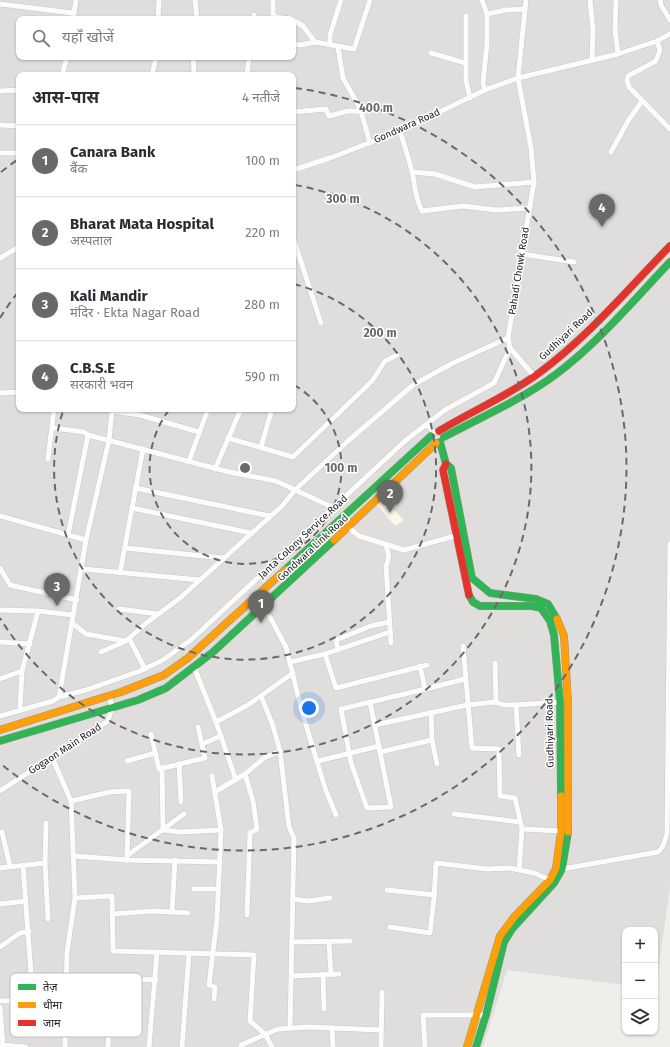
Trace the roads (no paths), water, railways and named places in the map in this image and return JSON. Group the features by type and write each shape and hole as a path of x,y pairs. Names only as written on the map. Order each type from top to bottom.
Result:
{"street":[{"path":"0,4 73,13 76,0"},
{"path":"158,16 159,0"},
{"path":"195,0 197,16"},
{"path":"273,0 273,14 275,16"},
{"path":"330,44 332,28 340,0"},
{"path":"296,44 301,45 315,42 354,49 370,0"},
{"path":"482,0 487,14 487,43 483,82 485,90"},
{"name":"Pahadi Chowk Road","path":"510,348 508,338 534,182 531,148 518,78 526,0"},
{"path":"590,0 593,30 592,61"},
{"path":"616,0 615,30 618,54"},
{"path":"660,0 661,5 670,20"},
{"path":"487,14 506,10 526,9"},
{"path":"466,16 465,62 466,80 470,98"},
{"path":"296,22 303,26 315,42"},
{"name":"Gondwara Road","path":"296,169 400,130 485,90 518,78 618,54 657,41 670,34"},
{"path":"657,41 660,50 656,61 628,76 627,80 630,87 642,101 670,129"},
{"path":"338,47 343,78 361,111 370,142"},
{"path":"431,53 465,62"},
{"path":"63,72 65,60"},
{"path":"153,72 155,60"},
{"path":"193,60 194,72"},
{"path":"247,72 249,60"},
{"path":"0,91 16,90"},
{"path":"611,152 628,121 642,101"},
{"path":"296,112 326,109 329,116 348,111 361,111"},
{"path":"0,125 16,126"},
{"path":"400,130 417,192 418,203 422,211 463,206 496,210 530,208"},
{"path":"0,152 16,153"},
{"path":"412,172 435,174 475,187 534,182"},
{"path":"296,245 321,323"},
{"name":"Gudhiyari Road","path":"434,433 551,365 575,343 670,246"},
{"path":"0,258 16,249"},
{"path":"522,254 574,262"},
{"path":"434,433 433,442 440,441 555,376 617,317 670,262"},
{"path":"101,652 128,640 200,580 282,506 296,489 392,401 413,384 464,357 508,338"},
{"path":"440,441 427,424 445,410 494,383 510,348 534,376"},
{"path":"228,438 293,456 372,381 385,360 397,355"},
{"path":"0,393 16,392"},
{"path":"48,459 54,412"},
{"path":"59,697 73,615 83,569 86,540 109,440 113,412"},
{"path":"124,412 140,415 199,432"},
{"path":"189,461 207,412"},
{"path":"215,469 240,412"},
{"path":"261,447 271,412"},
{"name":"Janta Colony Service Road","path":"0,716 98,686 145,669 163,660 192,639 298,542 332,507 386,458 427,424"},
{"path":"53,428 84,432 88,435 215,469 276,481 332,507"},
{"name":"Gondwara Link Road","path":"0,730 109,695 164,674 188,658 319,540 434,433"},
{"path":"68,535 88,435"},
{"name":"Gudhiyari Road","path":"440,441 446,464 451,468 472,578 490,593 536,599 548,604 561,625 563,633 568,702 568,832 562,869 554,883 512,929 504,942 486,1015 476,1047"},
{"name":"Gondwara Link Road","path":"0,741 138,700 166,688 194,667 264,606 349,528 440,441"},
{"path":"120,573 143,449"},
{"name":"Gudhiyari Road","path":"446,464 443,470 455,536 468,592 473,602 490,607 532,606 541,608 550,622 554,635 560,702 561,831 556,868 550,880 515,916 500,936 492,958 478,1015 467,1047"},
{"path":"135,488 270,516"},
{"path":"132,508 251,533"},
{"path":"0,516 86,540"},
{"path":"349,528 359,536 386,546 404,550 455,536"},
{"path":"386,546 389,552 386,566 391,643"},
{"path":"562,869 658,852 663,846 667,834 670,546"},
{"path":"125,548 223,558"},
{"path":"0,568 10,585 77,600"},
{"path":"83,569 200,580"},
{"path":"264,606 286,647 301,708 325,788 336,815"},
{"path":"119,609 158,614"},
{"path":"0,610 38,611 73,615"},
{"path":"20,709 22,671 38,611"},
{"path":"338,650 336,640 372,626 389,622"},
{"path":"72,623 86,634 128,640"},
{"path":"290,662 325,654 390,632"},
{"path":"554,635 563,633"},
{"path":"128,640 145,669"},
{"path":"0,642 30,644"},
{"path":"463,646 467,705 472,748 499,749 500,796 515,798 522,829 519,870"},
{"path":"325,654 336,688 427,665"},
{"path":"495,663 496,702"},
{"path":"420,666 425,689"},
{"path":"194,667 216,722 236,780"},
{"path":"0,679 22,671"},
{"path":"216,722 248,705 293,673"},
{"path":"370,702 391,807 367,808 357,783 341,709 465,679"},
{"path":"109,695 112,708"},
{"path":"261,696 272,723 280,751 289,827 294,838 290,1028"},
{"path":"375,726 467,705 496,702 504,705 516,705 560,702"},
{"path":"516,705 519,755"},
{"name":"Gogaon Main Road","path":"0,791 108,720 112,708"},
{"path":"432,712 432,740 437,764"},
{"path":"151,734 159,769 205,758 198,727"},
{"path":"202,744 221,736"},
{"path":"380,752 432,740"},
{"path":"318,761 379,746"},
{"path":"215,792 245,774 264,758 280,751"},
{"path":"127,761 155,753"},
{"path":"52,757 71,801 75,898 67,952 67,973"},
{"path":"178,764 181,802"},
{"path":"162,768 163,830"},
{"path":"245,774 253,801 258,829 250,832 247,915"},
{"path":"212,776 221,830 218,889 209,985 215,987 214,999"},
{"path":"71,801 110,792 129,791 127,858"},
{"path":"127,858 184,814"},
{"path":"454,814 520,822"},
{"path":"46,823 45,863 48,919"},
{"path":"522,829 561,831"},
{"path":"163,830 181,832 221,830"},
{"path":"2,832 10,866"},
{"path":"74,856 220,862"},
{"path":"172,912 175,860"},
{"path":"0,868 45,863"},
{"path":"390,927 430,933 435,895 436,863 487,869 519,870 534,873 550,880"},
{"path":"24,866 31,973"},
{"path":"194,888 218,889"},
{"path":"387,890 435,895"},
{"path":"75,898 112,896 113,951 254,954 250,1021 265,1034 272,1047"},
{"path":"293,899 308,901 330,898"},
{"path":"0,904 26,901"},
{"path":"113,914 188,912"},
{"path":"0,947 20,934 28,931"},
{"path":"292,942 350,942"},
{"path":"330,942 331,974"},
{"path":"149,1047 156,980 157,953"},
{"path":"182,1047 189,953"},
{"path":"292,976 339,974"},
{"path":"323,975 324,1009"},
{"path":"142,980 156,980"},
{"path":"381,1047 382,992"},
{"path":"0,1001 10,1001"},
{"path":"0,1007 2,1045 26,1047"},
{"path":"425,1047 423,1015 486,1015"},
{"path":"241,1047 241,1045 278,1029 309,1027 381,1030"},
{"path":"332,1028 333,1047"},
{"path":"108,1047 109,1037"}],"place":[{"name":"C.B.S.E","path":"602,227"},
{"name":"Bharat Mata Hospital","path":"390,513"},
{"name":"Kali Mandir","path":"57,606"},
{"name":"Canara Bank","path":"261,623"}]}
